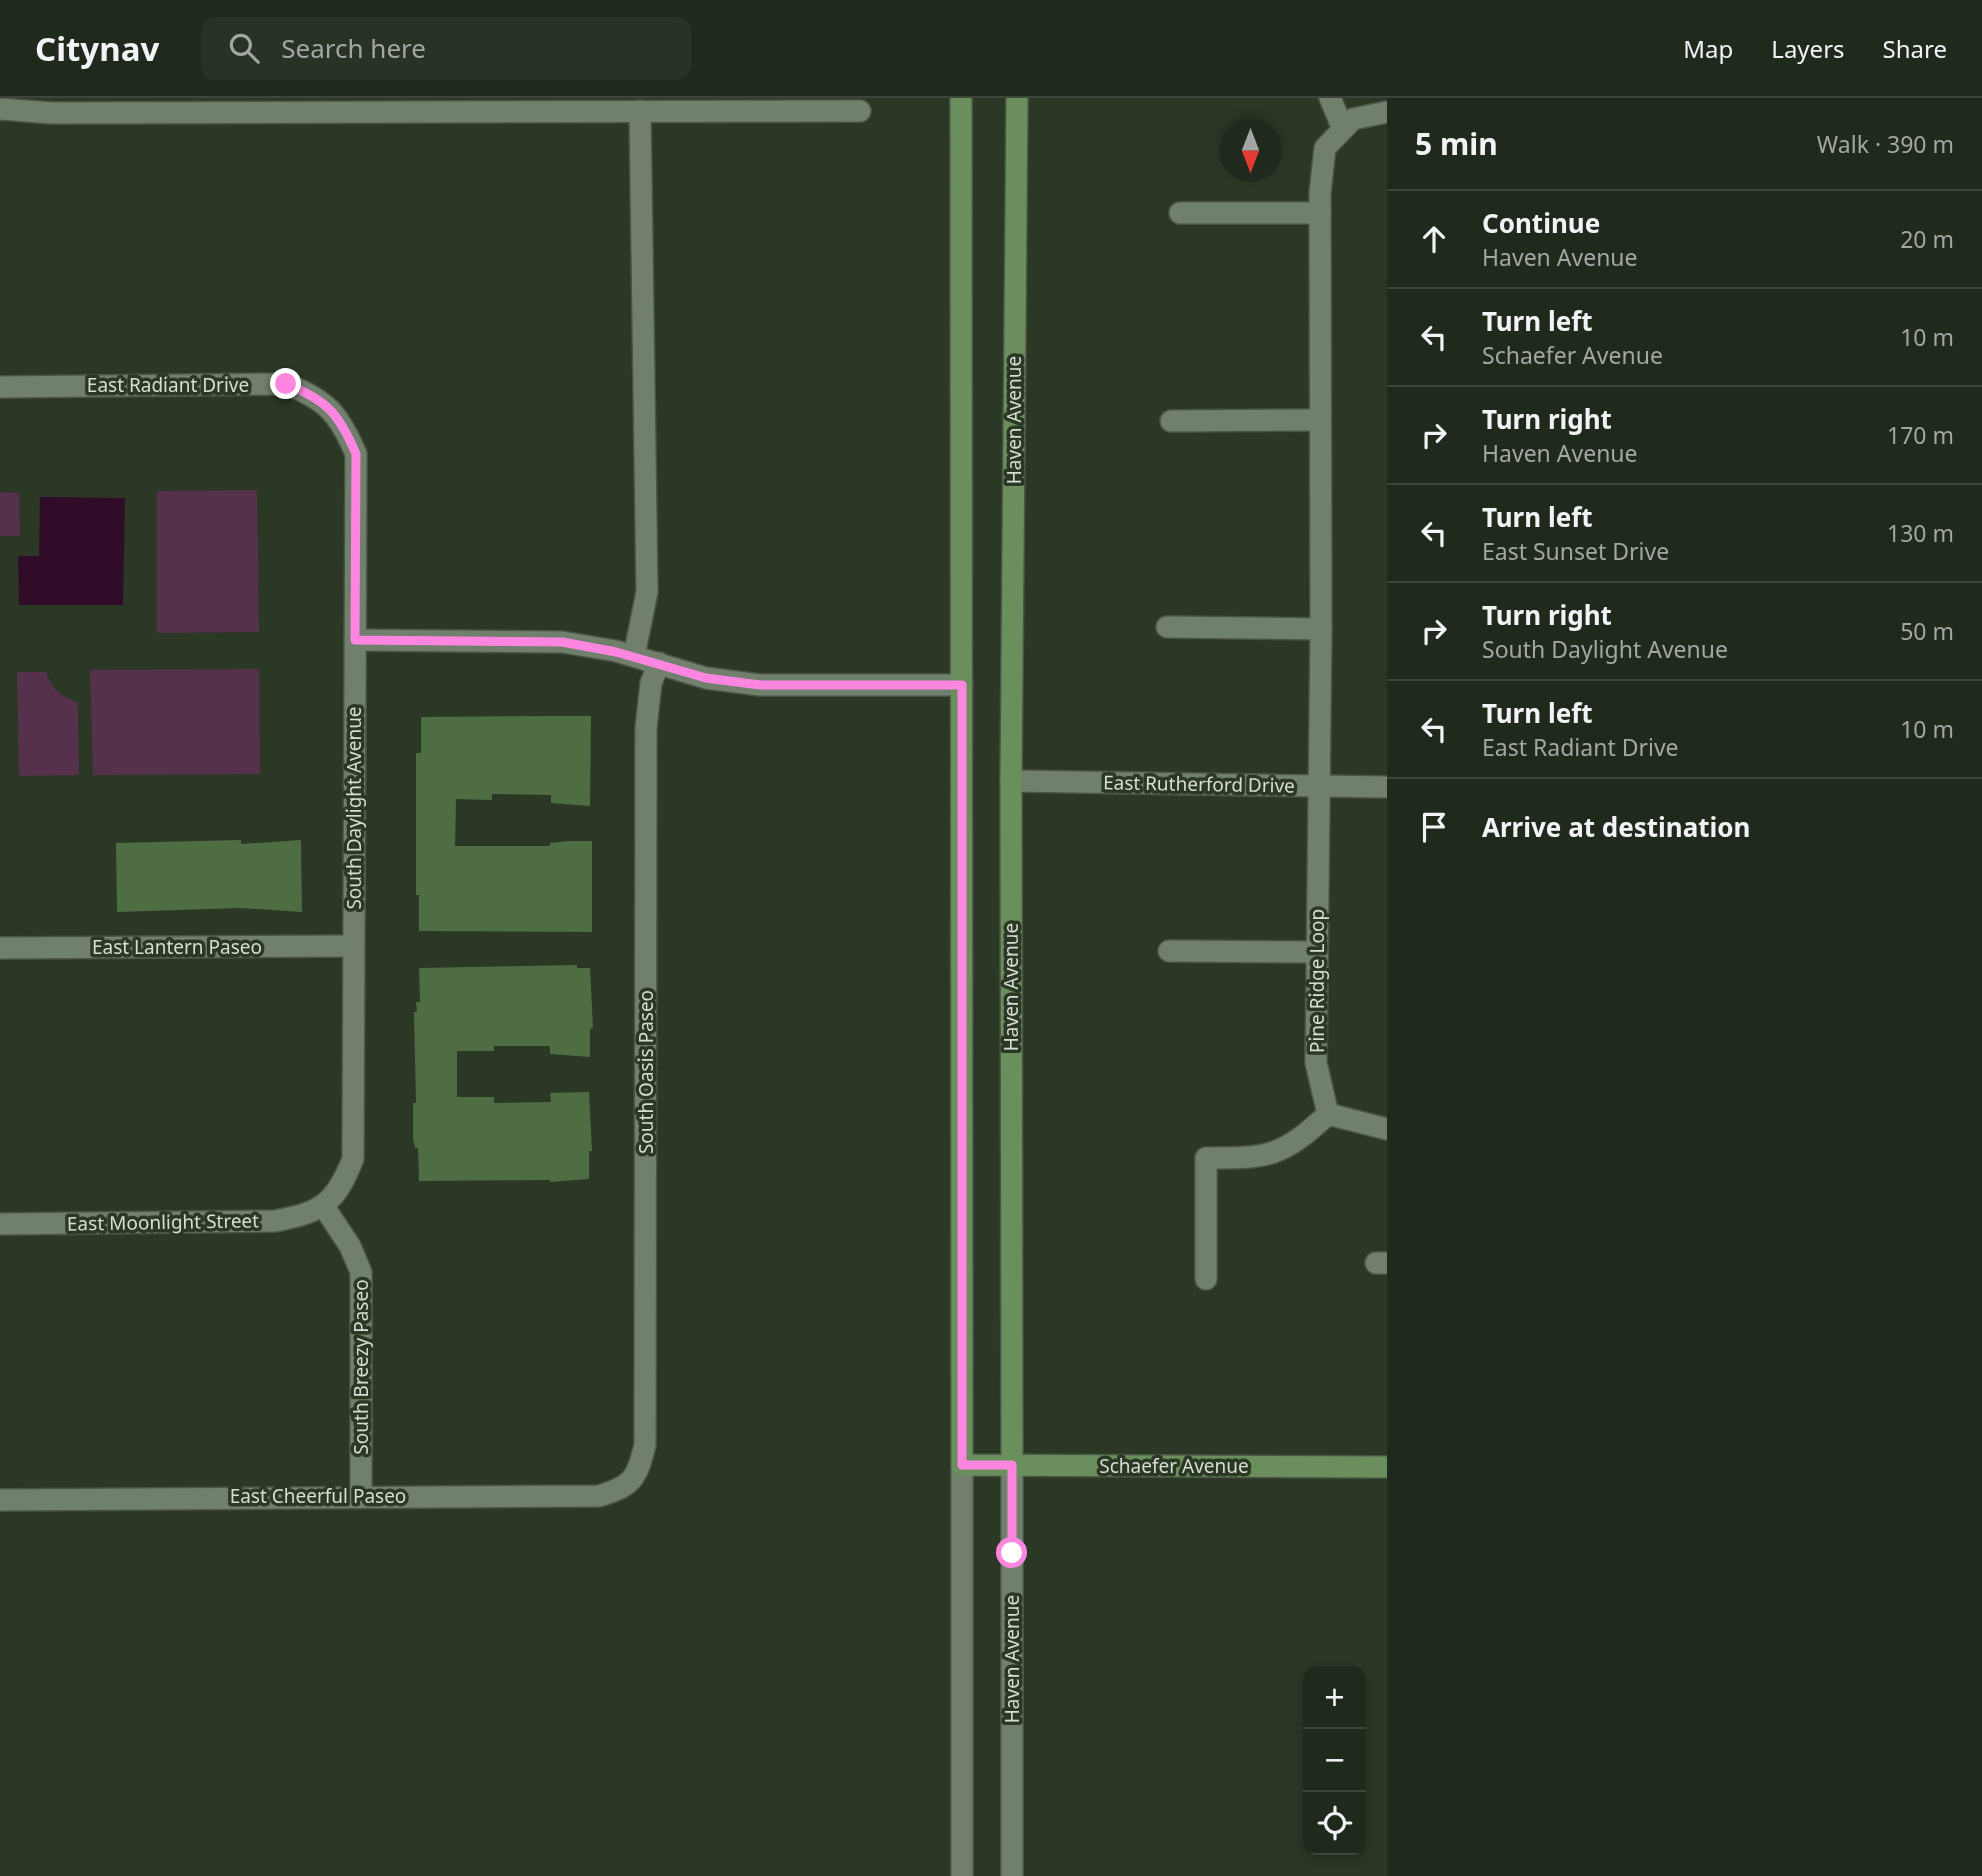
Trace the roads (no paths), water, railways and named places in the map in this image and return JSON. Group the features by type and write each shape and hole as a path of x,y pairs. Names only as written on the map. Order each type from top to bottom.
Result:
{"main road":[{"path":"961,98 962,1465"},
{"name":"Haven Avenue","path":"1012,1465 1011,781 1017,98"},
{"name":"Schaefer Avenue","path":"962,1465 1387,1467"}],"street":[{"path":"1330,98 1343,129 1353,119 1387,112"},
{"path":"0,109 52,113 860,111"},
{"path":"634,656 646,592 640,111"},
{"name":"Pine Ridge Loop","path":"1328,1114 1316,1063 1321,629 1320,213 1325,148 1343,129"},
{"path":"1180,214 1320,213"},
{"name":"East Radiant Drive","path":"0,387 286,384 311,393 330,407"},
{"name":"South Daylight Avenue","path":"324,1207 343,1183 353,1159 356,454 345,428 330,407"},
{"path":"1171,421 1320,420"},
{"path":"1167,627 1321,629"},
{"path":"355,640 562,642 634,656 706,678 760,685 962,685"},
{"name":"South Oasis Paseo","path":"633,1481 645,1445 646,728 651,683 659,663"},
{"name":"East Rutherford Drive","path":"1011,781 1387,787"},
{"name":"East Lantern Paseo","path":"0,948 353,946"},
{"path":"1169,951 1317,952"},
{"path":"1206,1279 1206,1158 1261,1158 1299,1140 1328,1114 1387,1129"},
{"name":"East Moonlight Street","path":"0,1224 275,1220 301,1216 324,1207"},
{"name":"South Breezy Paseo","path":"324,1207 350,1246 361,1272 361,1496"},
{"path":"962,1465 962,1876"},
{"name":"Haven Avenue","path":"1012,1465 1012,1876"},
{"name":"East Cheerful Paseo","path":"0,1500 599,1496 619,1490 633,1481"}]}
